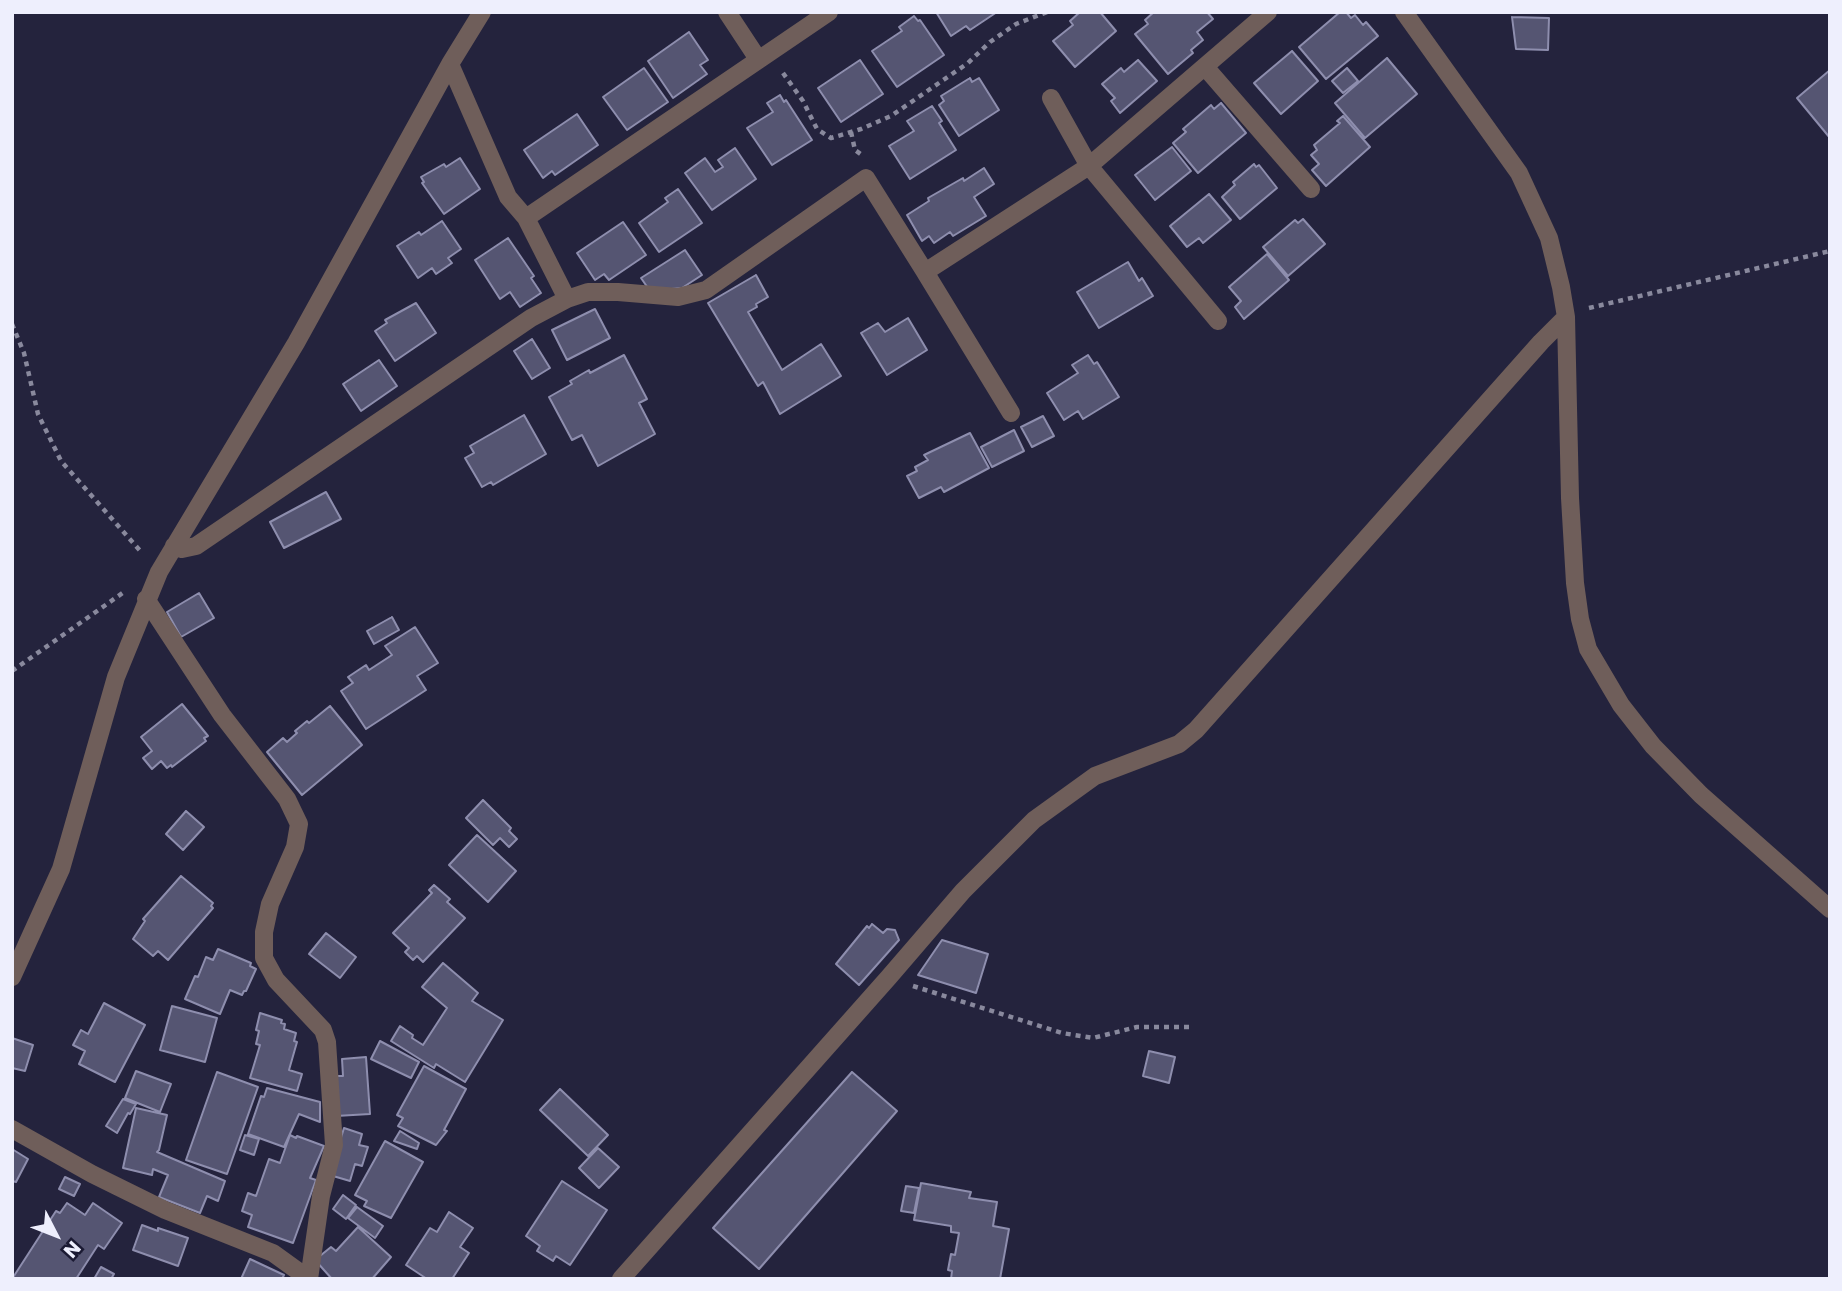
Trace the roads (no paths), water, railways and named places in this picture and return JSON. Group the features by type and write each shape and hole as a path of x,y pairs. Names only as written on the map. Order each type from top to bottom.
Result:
{"street":[{"path":"12,977 61,869 116,677 146,598 174,546 296,344 450,64 482,12"},
{"path":"727,12 764,55"},
{"path":"526,218 829,12"},
{"path":"925,272 1089,166 1268,12"},
{"path":"1404,12 1519,173 1549,238 1566,317 1570,498 1575,583 1580,620 1588,649 1621,705 1653,746 1701,795 1830,909"},
{"path":"450,64 508,197 526,218 567,299"},
{"path":"1206,68 1311,190"},
{"path":"1051,98 1089,166 1218,321"},
{"path":"174,546 182,549 196,546 531,318 567,299 588,292 678,297 706,290 866,178 1011,413"},
{"path":"621,1279 890,977 963,891 1034,820 1096,776 1180,744 1196,730 1566,317"},
{"path":"12,1129 138,1197 272,1253 309,1279 321,1196 334,1145 327,1042 323,1030 276,980 264,958 264,932 270,904 295,847 299,824 287,799 222,715 146,598"}]}
